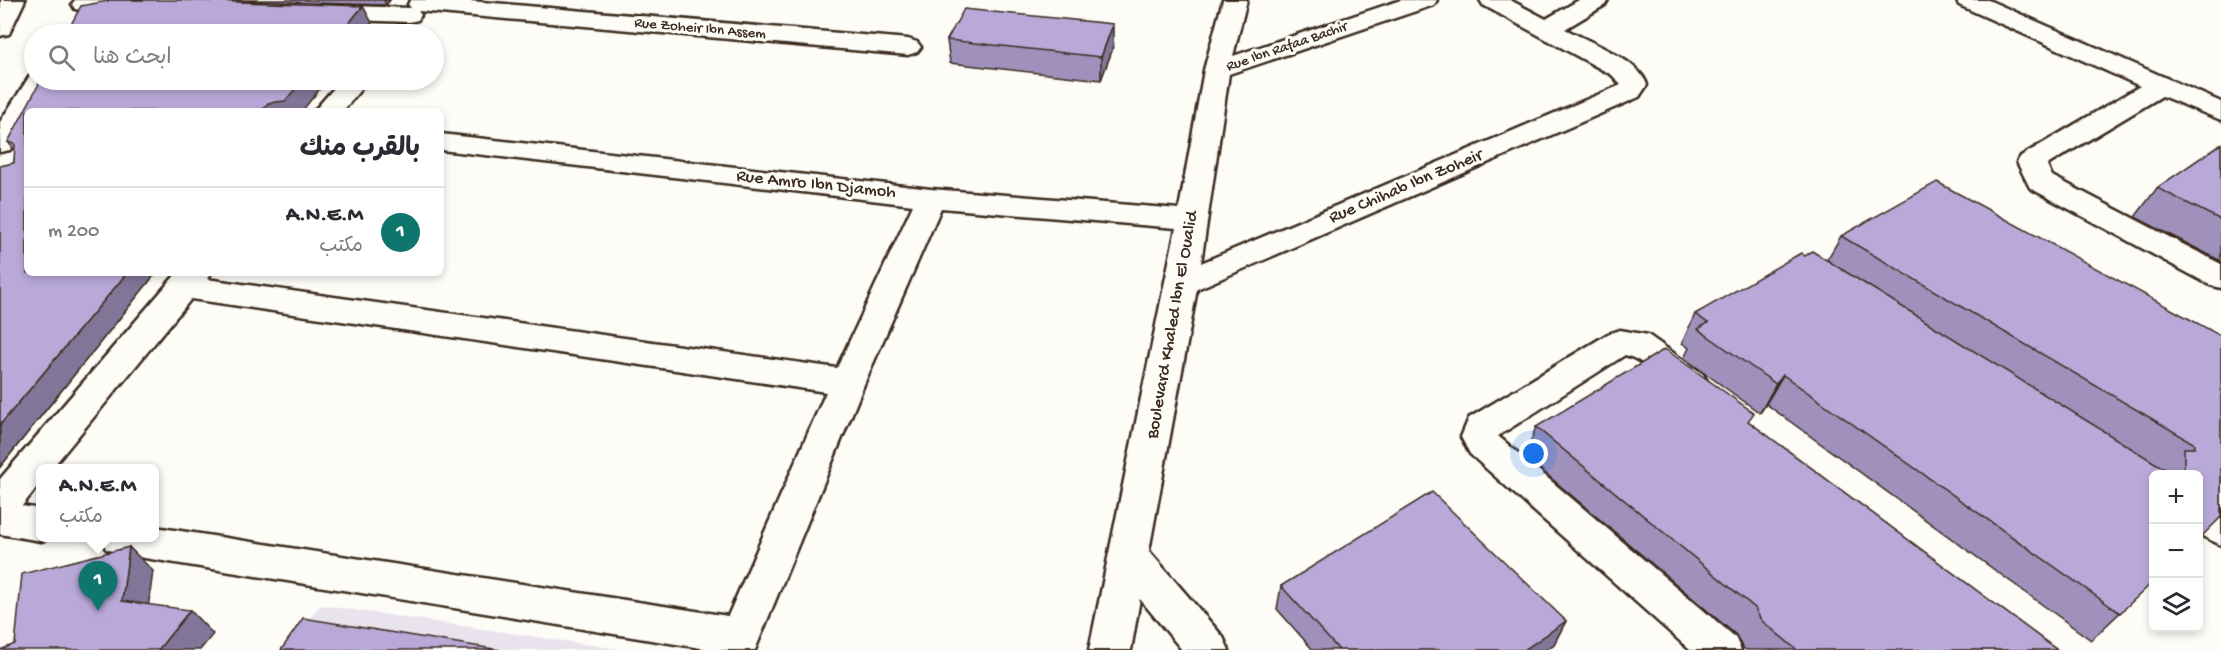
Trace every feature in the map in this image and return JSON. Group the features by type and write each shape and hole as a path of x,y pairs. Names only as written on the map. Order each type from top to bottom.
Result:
{"main road":[{"path":"0,29 13,0"},
{"name":"Boulevard Khaled Ibn El Oualid","path":"1110,650 1182,283 1217,70 1234,0"},
{"name":"Rue Ibn Rafaa Bachir","path":"1217,70 1425,0"},
{"path":"1492,0 1548,28 1596,0"},
{"path":"1968,0 2221,112"},
{"path":"81,9 154,6"},
{"path":"402,24 418,7"},
{"name":"Rue Zoheir Ibn Assem","path":"293,11 418,7 908,47"},
{"name":"Rue Chihab Ibn Zoheir","path":"1182,283 1630,91 1634,85 1632,78 1621,69 1548,28"},
{"path":"2161,85 2031,162 2040,182 2221,277"},
{"path":"0,144 34,90"},
{"path":"331,108 346,90"},
{"name":"Rue Amro Ibn Djamoh","path":"444,142 931,198 1193,220"},
{"path":"149,542 737,643 848,382 931,198"},
{"path":"0,504 190,280 848,382"},
{"path":"1719,404 1644,348 1636,344 1620,342 1482,428 1479,437 1483,444 1720,650"},
{"path":"2203,517 2221,528"},
{"path":"0,518 36,524"},
{"path":"1129,556 1208,650"}],"shaded area":[{"path":"320,605 625,650 285,650"}],"building":[{"path":"177,0 363,6 348,24 71,24 81,6 108,1"},
{"path":"964,9 1113,24 1101,57 947,40"},
{"path":"36,90 294,90 285,101 268,103 264,108 26,108"},
{"path":"24,112 24,276 124,276 0,425 0,166 14,163 15,144 8,142"},
{"path":"2221,144 2221,220 2157,188"},
{"path":"1937,182 2221,336 2221,517 2203,535 2203,470 2184,470 2184,448 2194,448 2195,444 1841,236"},
{"path":"1812,251 2166,470 2149,470 2149,586 2120,613 1783,375 1776,384 1698,329 1708,323 1695,314 1801,253 1805,256"},
{"path":"1665,349 1754,413 1748,421 2057,650 1797,650 1761,620 1755,608 1536,427"},
{"path":"1432,492 1566,621 1524,650 1339,650 1281,586"},
{"path":"129,547 122,601 190,610 158,650 0,650 15,644 22,574"},
{"path":"303,618 500,650 281,650"}],"place":[{"name":"A.N.E.M","path":"98,611"}]}
